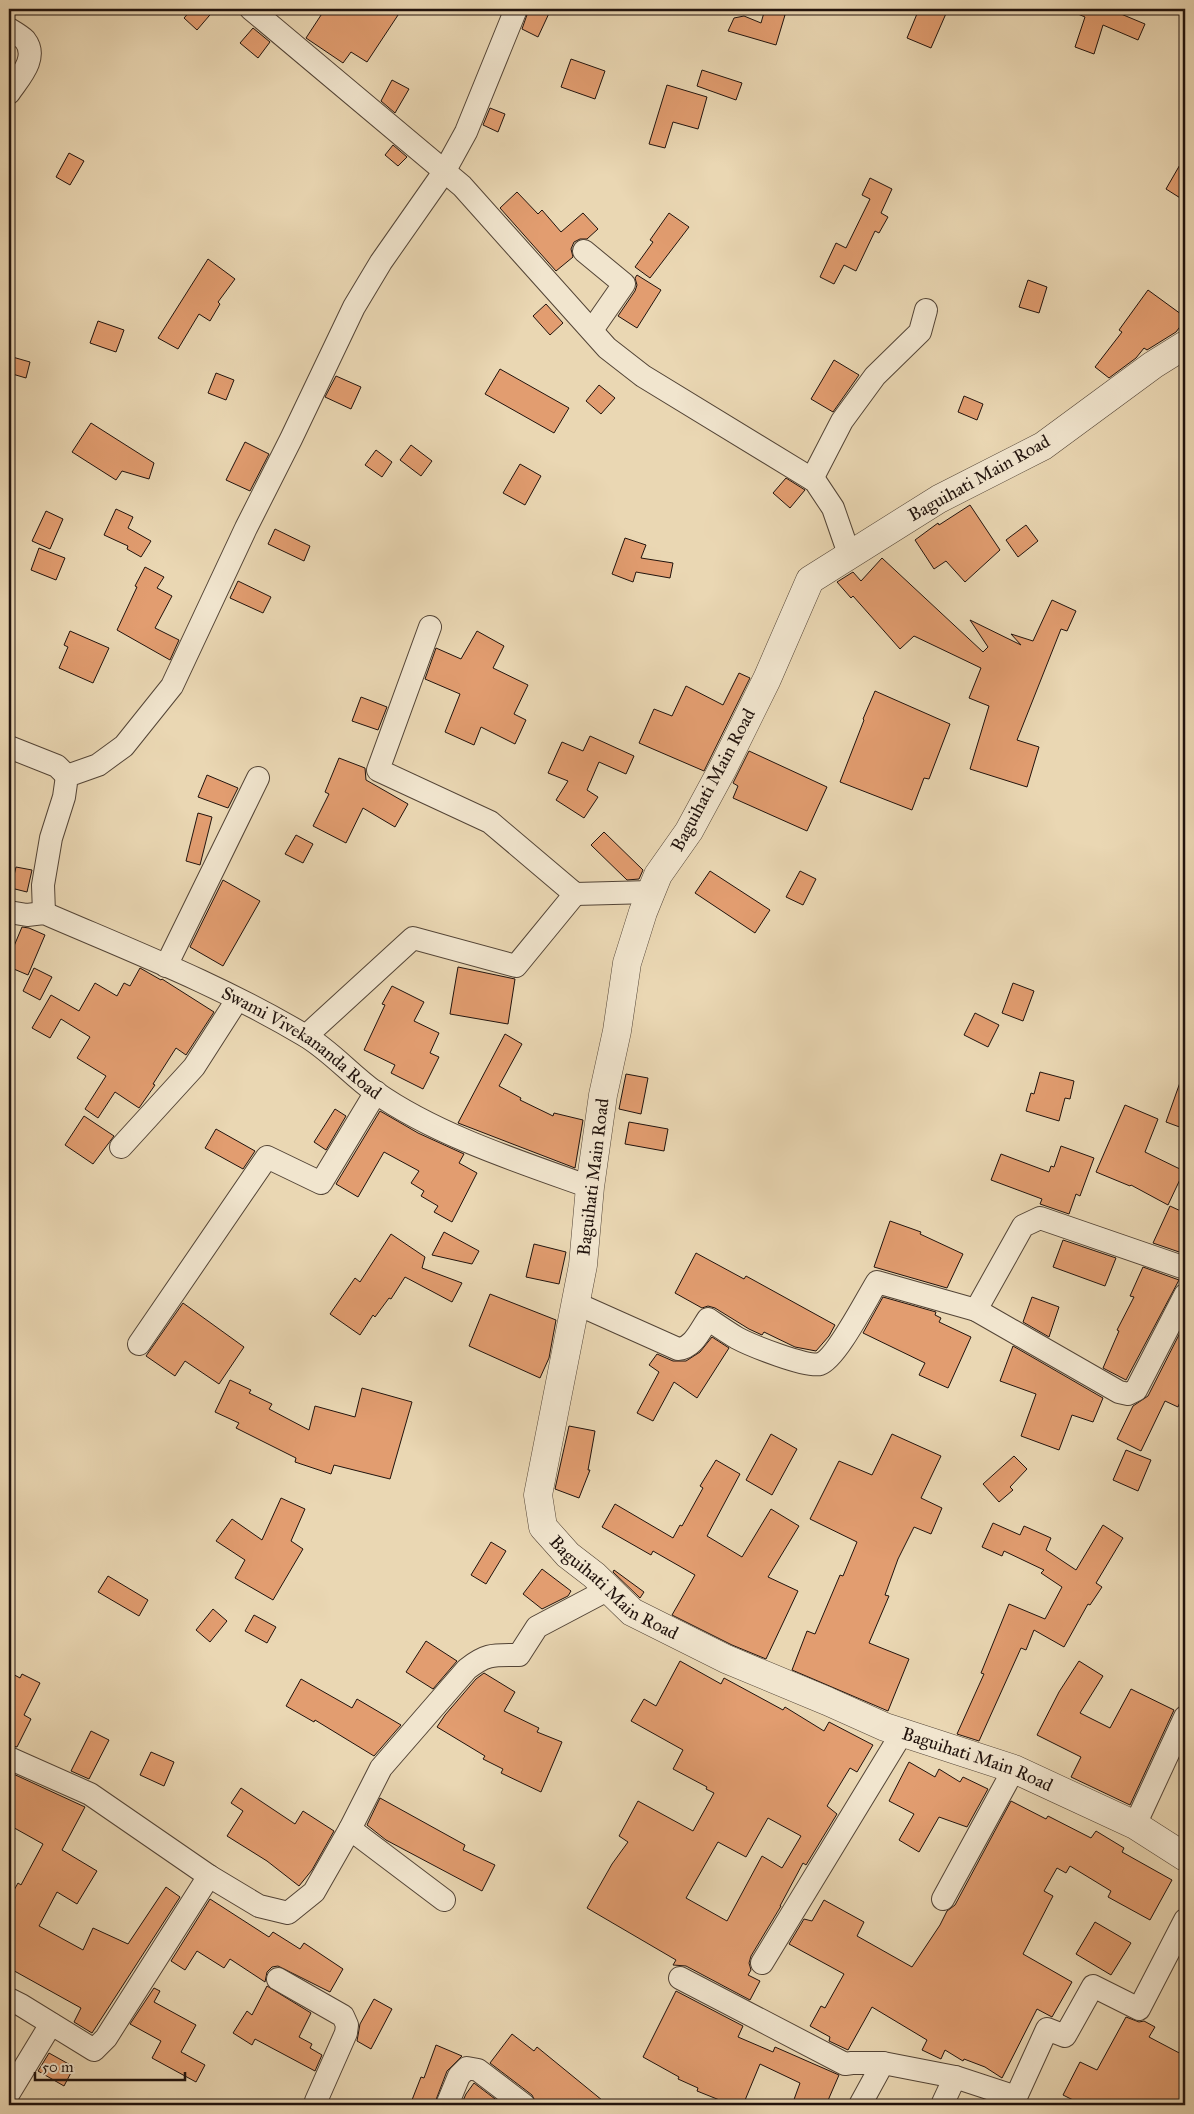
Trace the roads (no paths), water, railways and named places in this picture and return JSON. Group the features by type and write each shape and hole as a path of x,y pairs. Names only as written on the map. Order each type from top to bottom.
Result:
{"street":[{"path":"251,9 462,186 607,348 643,376 815,481 833,508 849,554"},
{"path":"67,776 98,765 124,746 172,686 246,528 292,439 354,307 382,262 444,172 466,132 516,9"},
{"path":"9,29 25,40 30,52 28,65 9,93"},
{"path":"584,251 624,284 592,330"},
{"path":"812,479 842,421 875,376 920,332 926,310"},
{"name":"Baguihati Main Road","path":"1185,345 1153,365 1043,446 939,498 810,580 766,679 722,768 689,831 658,875 627,963 617,1031 603,1095 590,1187 582,1265 538,1495 543,1527 568,1555 594,1575 632,1612 726,1659 902,1733 1014,1769 1135,1825 1185,1857"},
{"path":"430,627 378,770 490,822 575,894 651,892"},
{"path":"9,747 57,766 67,776"},
{"path":"44,913 43,885 51,838 64,797 67,776"},
{"path":"166,966 258,778"},
{"path":"306,1036 412,938 516,966 575,894"},
{"name":"Swami Vivekananda Road","path":"9,912 27,915 44,913 210,984 306,1036 376,1092 416,1116 476,1145 590,1187"},
{"path":"121,1147 194,1067 237,1000"},
{"path":"138,1344 267,1157 321,1183 376,1092"},
{"path":"976,1310 1023,1226 1040,1218 1185,1268"},
{"path":"575,1303 678,1349 684,1349 692,1343 708,1319 738,1338 811,1364 822,1364 835,1352 877,1282 976,1310 1119,1392 1128,1394 1136,1390 1185,1295"},
{"path":"9,1758 90,1794 209,1876 259,1906 288,1913 314,1892 381,1768 467,1669 480,1658 491,1655 520,1655 537,1627 609,1589"},
{"path":"1135,1825 1185,1717"},
{"path":"762,1963 902,1733"},
{"path":"943,1899 1014,1769"},
{"path":"350,1828 444,1900"},
{"path":"9,1999 94,2050 106,2038 209,1876"},
{"path":"680,1978 845,2064 852,2062 883,2064 955,2077 1016,2097 1047,2029 1064,2036 1093,1986 1139,2009 1185,1920"},
{"path":"278,1979 343,2016 347,2025 346,2033 316,2101 317,2105"},
{"path":"9,2093 51,2024"},
{"path":"860,2105 883,2064"},
{"path":"447,2105 458,2076 467,2068 478,2070 519,2104"},
{"path":"942,2105 955,2077"}]}
